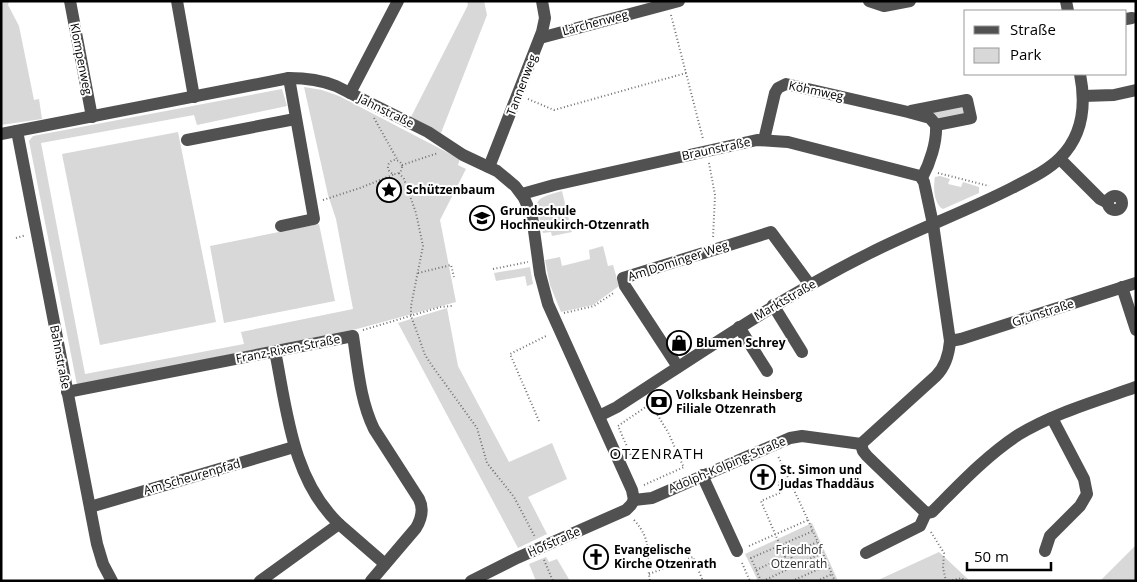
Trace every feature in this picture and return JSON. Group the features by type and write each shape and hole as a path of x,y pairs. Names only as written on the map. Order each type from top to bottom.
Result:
{"street":[{"name":"Klompenweg","path":"70,1 92,117"},
{"path":"177,1 194,97"},
{"path":"350,93 398,1"},
{"name":"Tannenweg","path":"489,167 540,38 545,18 542,1"},
{"path":"869,1 883,4 910,1"},
{"name":"Lärchenweg","path":"540,38 674,3"},
{"name":"Marktstraße","path":"599,416 642,391 773,305 867,254 1035,176 1060,159 1070,146 1079,128 1083,111 1080,75"},
{"name":"Jahnstraße","path":"1,134 289,78 306,78 321,81 350,93 428,132 463,155 489,167 510,180 522,194 533,221 541,282 553,316 599,416"},
{"path":"281,226 314,219 289,78"},
{"name":"Köhmweg","path":"764,140 775,93 783,84 908,112 930,118 936,125 971,118 967,100 908,112"},
{"path":"1083,96 1114,95 1136,90"},
{"path":"187,140 296,118"},
{"path":"926,513 867,456 861,444 940,372 948,357 950,341 933,224 922,178 928,166 936,135 936,125"},
{"name":"Bahnstraße","path":"17,131 100,558 112,581"},
{"name":"Braunstraße","path":"522,194 743,142 764,140 796,144 911,173 922,178"},
{"path":"1060,159 1100,199 1108,203"},
{"name":"Am Dominger Weg","path":"678,367 625,286 623,278 771,232 810,285"},
{"name":"Grünstraße","path":"950,341 1136,283"},
{"path":"1122,288 1136,330"},
{"path":"773,305 802,352"},
{"path":"739,328 767,371"},
{"name":"Franz-Rixen-Straße","path":"67,392 353,336 362,396 369,417 374,429 419,499 422,508 421,517 416,528 371,581"},
{"path":"275,351 294,447 312,489 326,511 385,564"},
{"path":"926,513 932,512 976,468 1009,441 1052,418 1136,386"},
{"path":"599,416 632,490 630,505"},
{"path":"1045,550 1050,536 1080,506 1086,494 1084,479 1052,418"},
{"name":"Adolph-Kolping-Straße","path":"630,505 790,438 802,436 861,444"},
{"name":"Am Scheurenpfad","path":"90,507 294,447"},
{"path":"702,475 737,551"},
{"name":"Hofstraße","path":"471,581 630,505"},
{"path":"866,553 920,526 926,513"},
{"path":"260,581 339,524"}],"path":[{"path":"674,3 686,73 706,151 714,195 713,250"},
{"path":"518,94 554,110 686,73"},
{"path":"374,117 397,160 402,165"},
{"path":"402,165 453,148"},
{"path":"395,174 390,172 388,165 390,161 397,160"},
{"path":"311,202 348,192 399,173 402,165"},
{"path":"922,178 933,172 1005,191"},
{"path":"399,173 407,187 421,230 423,249 412,300 411,316 428,360 472,419 481,438 487,463 519,504 540,548 552,581"},
{"path":"494,270 538,260"},
{"path":"418,273 451,264 454,277"},
{"path":"553,316 594,306 625,286"},
{"path":"353,336 358,331 440,307 452,306"},
{"path":"539,421 510,354 559,329"},
{"path":"642,391 684,467 689,481"},
{"path":"634,463 618,426 650,404"},
{"path":"772,444 835,581"},
{"path":"641,479 644,485 684,467"},
{"path":"785,557 761,501 782,492 778,483 788,479"},
{"path":"630,505 638,525 646,538 650,581"},
{"path":"926,513 927,525 944,553 943,568 946,581"},
{"path":"750,581 737,551 808,520"},
{"path":"813,531 751,558 756,570 764,580 822,553"},
{"path":"756,570 818,542"},
{"path":"790,554 795,566"},
{"path":"649,574 693,557 703,581"},
{"path":"792,581 828,565"},
{"path":"817,581 832,574"},
{"path":"949,581 962,578 964,581"}],"green space":[{"path":"1,1 9,1 8,5 19,26 34,100 39,99 42,119 1,125"},
{"path":"467,1 484,1 487,15 441,133 411,117 468,5"},
{"path":"304,87 322,90 339,96 460,159 458,165 466,169 440,220 456,302 357,329 77,385 29,141 33,136 282,89 287,106 197,125 194,115 41,143 85,374 244,344 241,332 353,309 336,219 328,195"},
{"path":"962,104 967,113 938,120 926,111"},
{"path":"178,132 216,322 100,345 62,154"},
{"path":"940,176 950,179 948,184 961,187 963,182 979,187 979,193 943,209 936,200 934,191 935,177"},
{"path":"562,191 572,232 552,236 551,232 543,233 537,204 543,197"},
{"path":"319,224 335,301 224,323 210,246"},
{"path":"603,246 608,266 613,265 619,286 593,305 561,312 550,285 545,260 560,257 562,266 590,259 589,250"},
{"path":"530,267 533,284 527,286 525,276 496,281 494,273"},
{"path":"447,308 458,366 509,462 552,443 567,479 528,497 547,534 518,548 398,323"},
{"name":"Friedhof Otzenrath","path":"812,523 838,581 758,581 745,554"},
{"path":"1136,546 1136,581 1100,581 1134,547"},
{"path":"939,552 970,581 876,581"},
{"path":"546,557 549,562 557,559 570,581 536,581 529,564"}],"place":[{"name":"Schützenbaum","path":"389,190"},
{"name":"Grundschule Hochneukirch-Otzenrath","path":"482,218"},
{"name":"Blumen Schrey","path":"679,343"},
{"name":"Volksbank Heinsberg Filiale Otzenrath","path":"659,402"},
{"name":"St. Simon und Judas Thaddäus","path":"763,477"},
{"name":"Evangelische Kirche Otzenrath","path":"596,557"}],"district":[{"name":"OTZENRATH","path":"657,454"}]}
